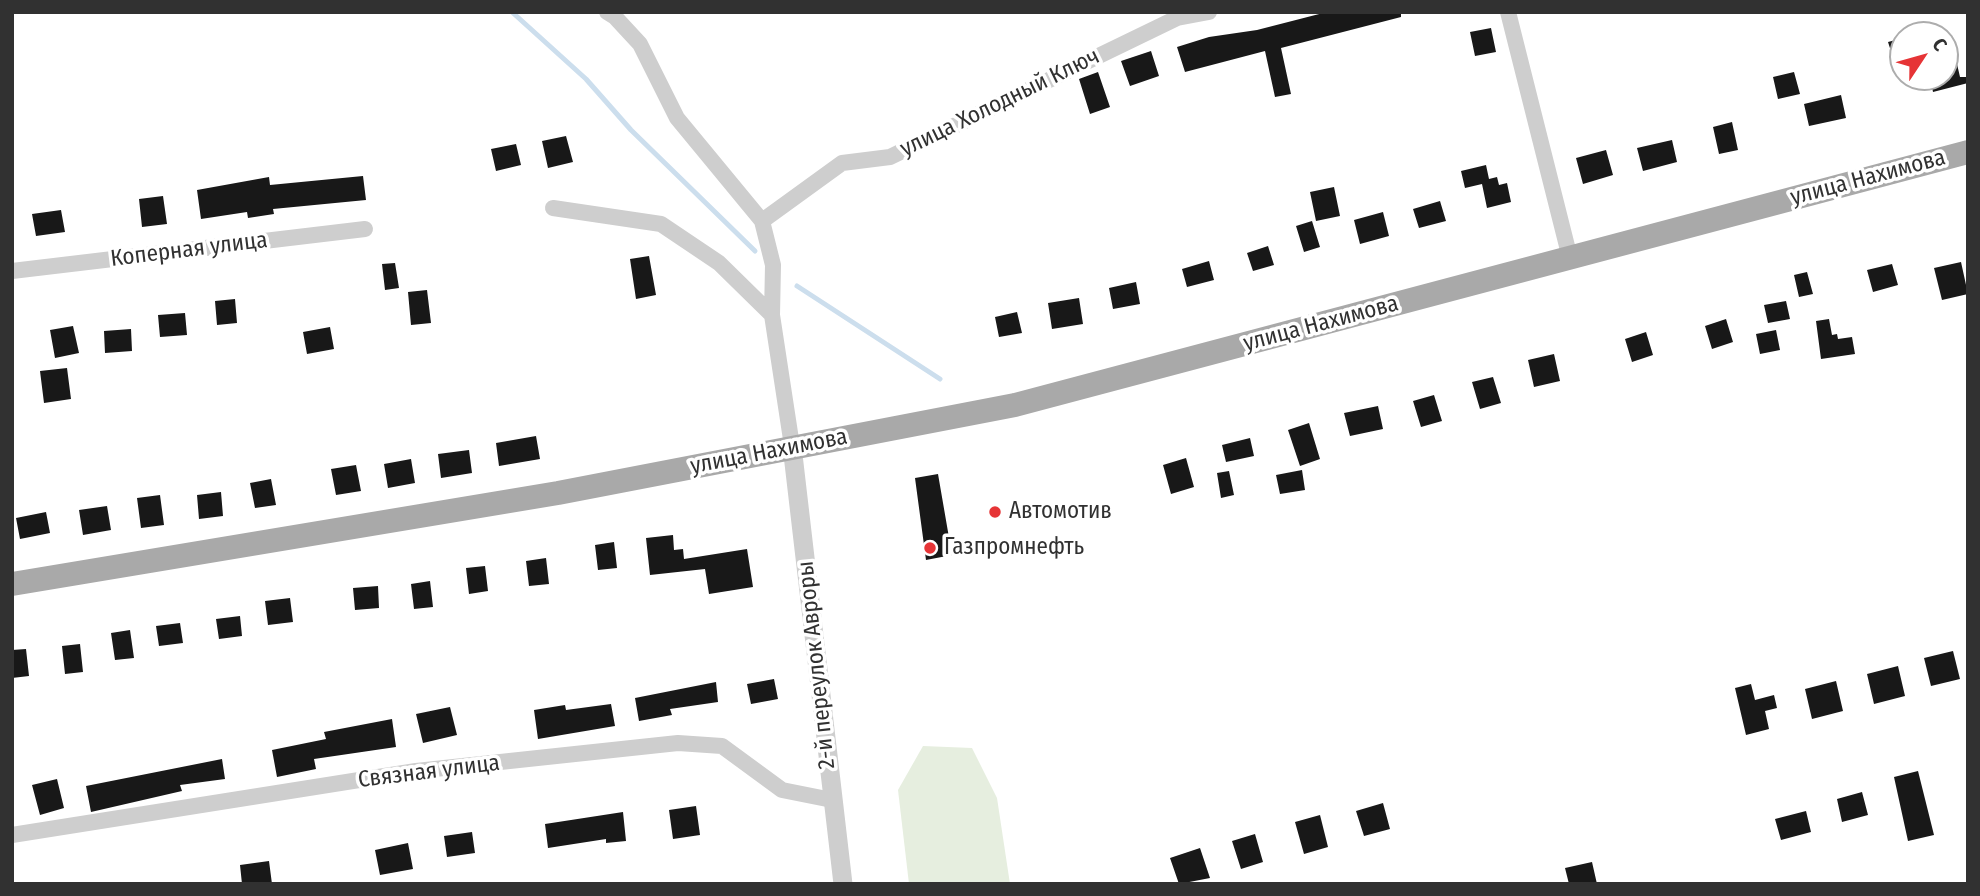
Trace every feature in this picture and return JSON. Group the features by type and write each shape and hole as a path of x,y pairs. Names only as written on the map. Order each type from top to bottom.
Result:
{"main road":[{"name":"улица Нахимова","path":"12,584 558,493 1068,393 1968,152"}],"street":[{"path":"607,12 640,44 677,118 762,221 773,265 772,315 792,446"},
{"name":"улица Холодный Ключ","path":"762,221 842,163 890,157 1177,18 1209,12"},
{"path":"1508,12 1570,258"},
{"path":"553,208 661,224 719,263 772,315"},
{"name":"Коперная улица","path":"12,271 365,229"},
{"name":"2-й переулок Авроры","path":"792,446 843,884"},
{"name":"Связная улица","path":"12,835 416,771 678,743 722,746 782,790 832,800"}],"green space":[{"path":"923,746 972,748 997,798 1010,884 909,884 898,790"}],"building":[{"path":"1327,12 1401,12 1401,17 1281,48 1291,94 1275,97 1265,51 1185,72 1177,47 1209,37 1257,30"},
{"path":"1491,28 1496,52 1475,56 1470,32"},
{"path":"1151,51 1159,76 1130,86 1121,61"},
{"path":"1098,72 1110,107 1090,114 1079,79"},
{"path":"1794,72 1800,94 1778,99 1773,77"},
{"path":"1959,73 1960,77 1968,77 1968,83 1959,85"},
{"path":"1841,95 1846,118 1809,126 1804,104"},
{"path":"1732,122 1738,150 1719,154 1713,127"},
{"path":"566,136 573,162 548,168 542,141"},
{"path":"1672,140 1677,162 1643,171 1637,148"},
{"path":"516,144 521,165 496,171 491,149"},
{"path":"1606,150 1613,175 1583,184 1576,158"},
{"path":"1486,165 1489,179 1497,177 1499,185 1507,183 1511,202 1487,208 1482,184 1465,188 1461,171"},
{"path":"363,176 366,200 273,209 274,214 248,218 247,212 201,219 197,190 269,177 270,185"},
{"path":"1334,187 1340,216 1316,221 1310,192"},
{"path":"163,196 167,224 142,227 139,199"},
{"path":"1440,201 1446,221 1419,228 1413,209"},
{"path":"61,210 65,232 36,236 32,214"},
{"path":"1383,212 1389,236 1360,244 1354,220"},
{"path":"1312,221 1320,247 1304,252 1296,226"},
{"path":"1268,246 1274,265 1253,271 1247,253"},
{"path":"649,256 656,295 636,299 630,259"},
{"path":"1209,261 1214,280 1187,287 1182,269"},
{"path":"1961,262 1968,294 1942,300 1934,268"},
{"path":"395,263 399,288 385,290 382,264"},
{"path":"1892,264 1898,285 1873,292 1867,270"},
{"path":"1807,272 1813,294 1799,297 1794,275"},
{"path":"1136,282 1140,304 1113,309 1109,288"},
{"path":"427,290 431,323 411,325 408,292"},
{"path":"1079,298 1083,324 1052,329 1048,303"},
{"path":"235,299 237,323 217,325 215,301"},
{"path":"1786,301 1790,319 1768,323 1764,305"},
{"path":"1017,312 1022,333 999,337 995,317"},
{"path":"185,313 187,335 160,337 158,315"},
{"path":"1726,319 1733,342 1712,349 1705,326"},
{"path":"1829,319 1832,335 1837,334 1838,339 1852,337 1855,354 1821,359 1816,321"},
{"path":"73,326 79,353 55,358 50,330"},
{"path":"330,327 334,349 307,354 303,332"},
{"path":"131,329 132,351 105,353 104,331"},
{"path":"1776,330 1780,350 1760,354 1756,334"},
{"path":"1646,332 1653,355 1632,362 1625,339"},
{"path":"1554,354 1560,381 1534,387 1528,360"},
{"path":"67,368 71,399 44,403 40,371"},
{"path":"1493,377 1501,403 1480,409 1472,382"},
{"path":"1434,395 1442,421 1421,427 1413,401"},
{"path":"1378,406 1383,429 1350,436 1344,413"},
{"path":"1309,423 1320,459 1300,466 1288,430"},
{"path":"536,436 540,459 499,466 496,443"},
{"path":"1250,438 1254,456 1226,462 1222,445"},
{"path":"469,450 472,473 441,478 438,454"},
{"path":"1186,458 1194,487 1171,494 1163,465"},
{"path":"411,459 415,483 388,488 384,464"},
{"path":"356,465 361,491 336,495 331,469"},
{"path":"1302,470 1305,490 1280,494 1276,475"},
{"path":"1229,471 1234,495 1221,498 1217,473"},
{"path":"938,474 952,555 926,560 915,478"},
{"path":"271,479 276,505 255,508 250,483"},
{"path":"221,492 223,516 199,519 197,495"},
{"path":"160,495 164,525 141,528 137,498"},
{"path":"107,506 111,530 83,535 79,510"},
{"path":"46,512 50,533 20,539 16,518"},
{"path":"673,535 674,550 683,549 684,559 747,549 753,587 709,594 705,569 650,575 646,538"},
{"path":"614,542 617,568 598,570 595,545"},
{"path":"546,558 549,584 529,586 526,561"},
{"path":"485,566 488,591 469,594 466,568"},
{"path":"430,581 433,607 414,609 411,584"},
{"path":"378,586 379,608 355,610 353,588"},
{"path":"290,598 293,622 268,625 265,601"},
{"path":"240,616 242,636 219,639 216,619"},
{"path":"180,623 183,643 159,646 156,626"},
{"path":"130,630 134,658 115,660 111,633"},
{"path":"80,644 83,672 65,674 62,646"},
{"path":"26,649 29,676 12,678 12,650"},
{"path":"1953,651 1960,679 1931,686 1924,658"},
{"path":"1898,666 1905,696 1874,704 1867,674"},
{"path":"774,679 778,699 751,704 747,684"},
{"path":"1836,681 1843,711 1812,719 1805,689"},
{"path":"716,682 718,702 670,709 672,715 639,721 635,698"},
{"path":"1751,684 1755,700 1774,695 1777,708 1765,711 1769,729 1746,735 1735,688"},
{"path":"611,704 615,726 538,739 534,710 565,705 566,710"},
{"path":"450,707 457,735 423,743 416,714"},
{"path":"392,719 396,747 314,759 316,769 277,777 272,750 326,739 324,732"},
{"path":"222,759 225,779 180,785 182,791 91,812 86,786"},
{"path":"1918,771 1934,835 1908,841 1894,777"},
{"path":"57,779 64,808 40,815 32,785"},
{"path":"1862,792 1868,815 1842,822 1837,799"},
{"path":"1383,803 1390,829 1364,836 1356,811"},
{"path":"696,806 700,835 673,839 669,810"},
{"path":"1806,811 1811,832 1781,840 1775,819"},
{"path":"623,812 626,841 606,843 606,839 548,848 545,824"},
{"path":"1320,815 1328,847 1304,854 1295,822"},
{"path":"472,832 475,853 447,857 444,836"},
{"path":"1255,834 1263,862 1241,869 1232,841"},
{"path":"408,843 413,869 380,875 375,850"},
{"path":"1200,848 1210,878 1179,884 1170,858"},
{"path":"269,861 272,884 242,884 240,865"},
{"path":"1592,862 1597,884 1569,884 1565,868"}],"waterway":[{"path":"512,12 586,79 631,130 755,251"},
{"path":"797,286 940,379"}],"place":[{"name":"Автомотив","path":"995,512"},
{"name":"Газпромнефть","path":"930,548"}]}
